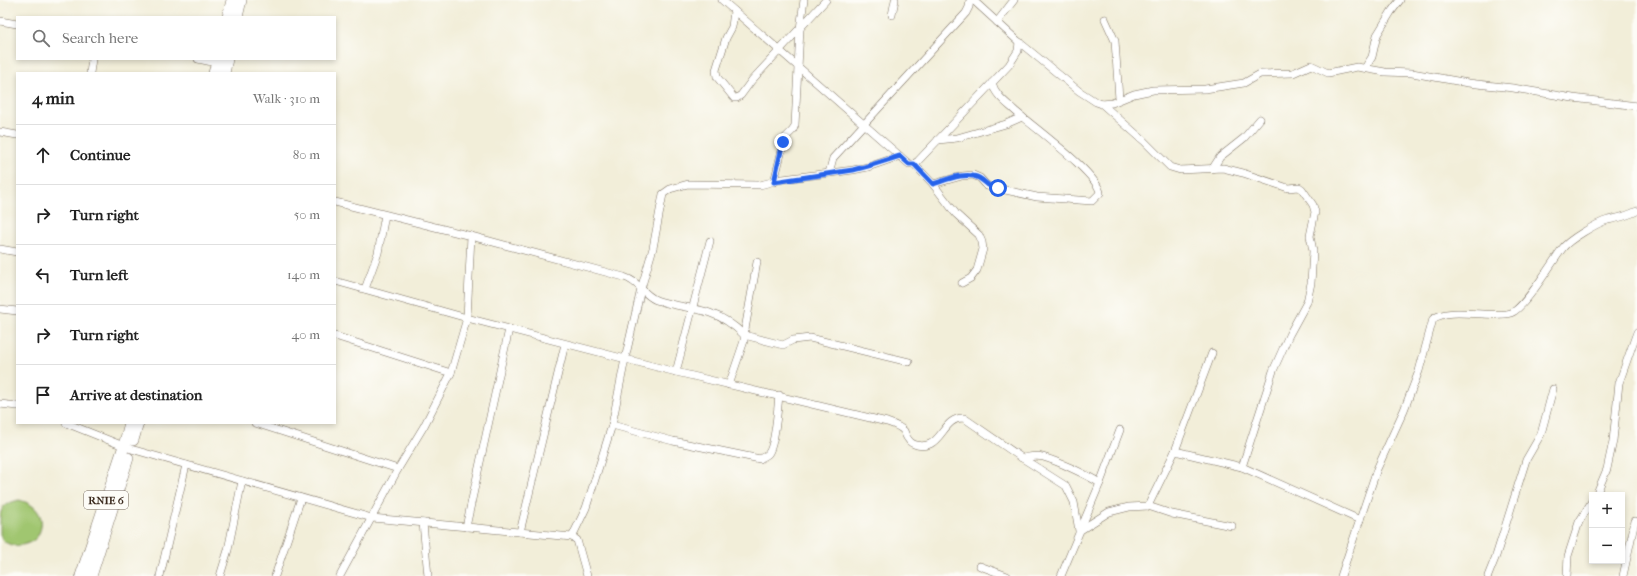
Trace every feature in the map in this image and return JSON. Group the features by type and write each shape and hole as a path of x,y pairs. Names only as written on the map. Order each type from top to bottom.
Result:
{"main road":[{"path":"228,16 232,0"},
{"path":"236,16 240,0"},
{"path":"219,63 224,72"},
{"name":"RNIE 6","path":"91,576 128,447 130,424"},
{"name":"RNIE 6","path":"81,576 138,424"}],"street":[{"path":"722,0 781,50 909,164 914,164 933,184 956,214 979,235 983,249 977,270 971,278 962,283"},
{"path":"774,182 785,138 793,130 795,125 800,29 804,0"},
{"path":"734,11 732,27 726,38 716,70 717,77 734,98 739,98 752,80 826,0"},
{"path":"892,15 894,0"},
{"path":"829,174 833,158 966,13 972,0 1019,42 1079,91 1096,102 1102,104 1144,141 1170,167 1180,170 1223,168 1288,188 1299,187 1302,189 1315,209 1310,236 1313,251 1311,283 1307,302 1289,335 1273,371 1242,467"},
{"path":"997,22 1014,0"},
{"path":"1365,68 1372,56 1377,35 1400,0"},
{"path":"1105,19 1116,41 1120,99"},
{"path":"0,21 16,24"},
{"path":"914,164 1014,58 1018,51 1019,42"},
{"path":"90,72 92,60"},
{"path":"203,60 219,63"},
{"path":"1102,104 1153,90 1205,89 1244,83 1260,74 1293,73 1310,65 1328,73 1357,67 1385,72 1412,73 1468,83 1637,106"},
{"path":"933,184 962,176 973,175 980,178 987,186 1037,197 1092,201 1100,193 1097,183 1078,163 1022,117 997,93 992,83"},
{"path":"938,140 957,138 979,130 1006,124 1022,117"},
{"path":"1213,168 1220,157 1244,138 1260,119"},
{"path":"0,132 16,135"},
{"path":"572,537 586,508 612,426 641,289 653,248 663,194 666,191 688,184 760,185 829,174 868,166 900,156"},
{"path":"336,202 471,236 624,277 636,282 646,295 656,300 711,313 737,327 744,335 783,345 801,338 817,339 908,362"},
{"path":"1341,576 1377,469 1404,410 1419,371 1433,319 1442,314 1503,314 1515,310 1544,277 1563,247 1570,241 1607,220 1626,217 1637,212"},
{"path":"365,289 378,253 385,215"},
{"path":"340,576 398,469 424,426 451,373 467,318 471,236"},
{"path":"676,372 710,241"},
{"path":"0,249 16,252"},
{"path":"729,385 744,341 757,262"},
{"path":"336,281 565,344 729,385 779,395 898,426 904,431 910,442 917,445 922,446 932,443 952,422 964,418 1066,486 1074,502 1079,531"},
{"path":"0,308 16,311"},
{"path":"466,527 509,329"},
{"path":"1597,492 1607,469 1613,442 1619,383 1637,332"},
{"path":"336,336 451,373"},
{"path":"520,532 565,344"},
{"path":"1148,506 1175,452 1212,353"},
{"path":"1488,576 1496,556 1526,460 1541,434 1553,390"},
{"path":"612,426 673,441 760,459 768,454 771,448 778,413 779,395"},
{"path":"0,404 16,406"},
{"path":"69,424 128,447 186,465 372,518 572,537 577,540 587,576"},
{"path":"258,424 398,469"},
{"path":"1061,576 1100,483 1120,430"},
{"path":"1175,452 1242,467 1360,520"},
{"path":"1022,458 1031,456 1043,457 1082,473 1100,483"},
{"path":"160,576 186,465"},
{"path":"220,576 228,550 242,481"},
{"path":"275,576 301,498"},
{"path":"1079,531 1093,521 1110,512 1148,506 1172,514 1232,526"},
{"path":"1567,576 1568,556 1579,522 1589,506"},
{"path":"1623,576 1635,521"},
{"path":"423,523 428,576"},
{"path":"980,566 1007,576"}],"green space":[{"path":"19,500 36,509 41,518 41,524 37,537 29,543 23,545 12,545 3,540 0,535 0,518 2,510 6,505"}],"route":[{"path":"783,142 774,182 783,179 793,179 853,170 900,156 909,164 914,164 933,184 962,176 973,175 980,178 987,186 998,188"}]}
